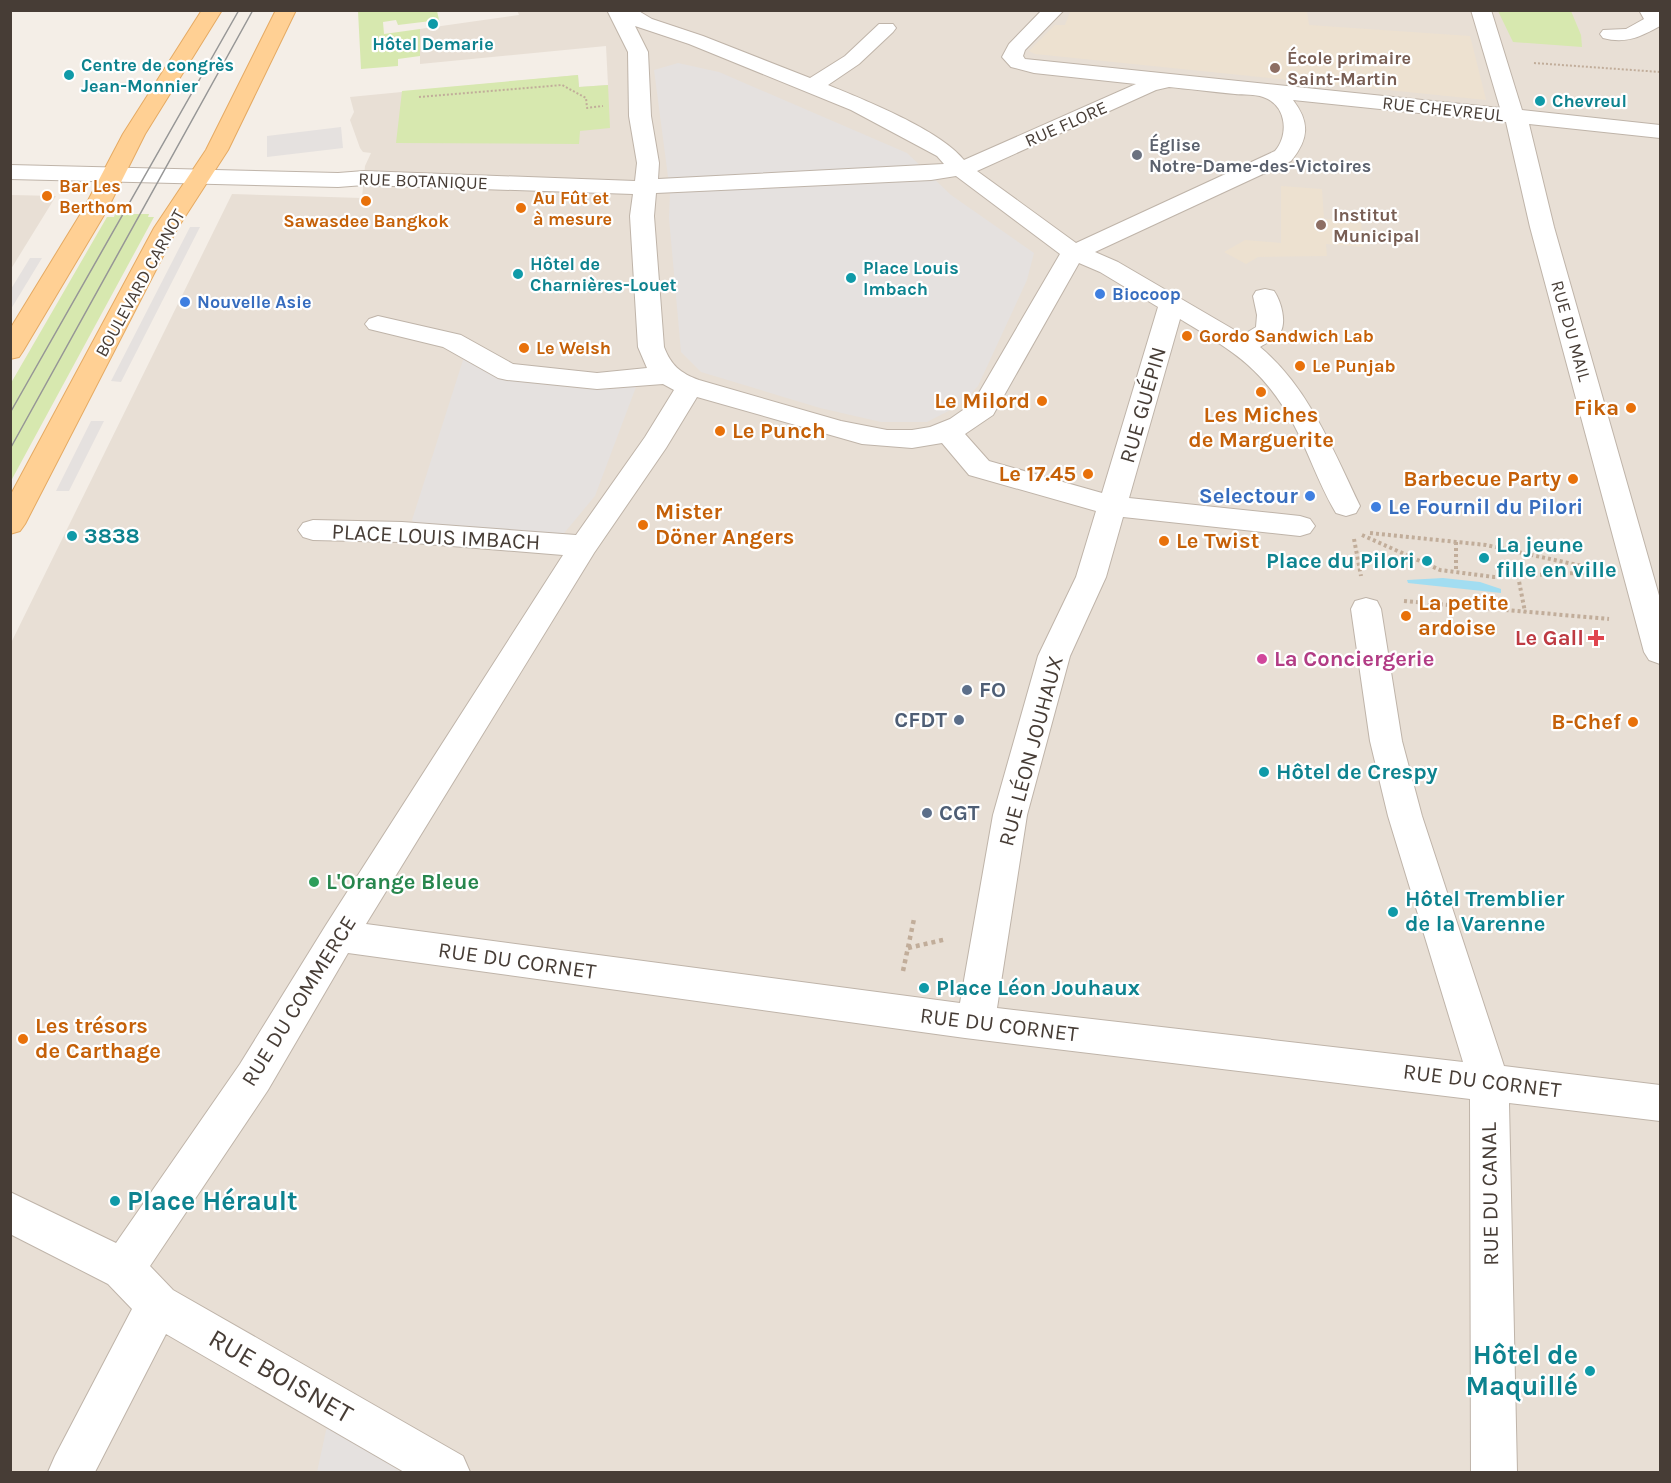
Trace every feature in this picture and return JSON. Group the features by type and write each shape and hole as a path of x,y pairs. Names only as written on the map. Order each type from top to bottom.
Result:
{"main road":[{"path":"10,351 95,210 134,134 212,10"},
{"name":"BOULEVARD CARNOT","path":"10,524 166,228 202,175 286,10"}],"street":[{"path":"619,10 859,105 945,151 960,169 1073,252 1109,267 1243,346 1263,363 1280,383 1307,424 1346,506"},
{"path":"619,10 638,52 640,116 648,163 642,216 651,347 658,366 678,380"},
{"name":"RUE CHEVREUL","path":"1054,10 1016,48 1012,56 1013,60 1034,67 1660,131"},
{"name":"RUE DU MAIL","path":"1481,10 1507,100 1520,129 1542,227 1660,652"},
{"path":"1610,34 1630,35 1655,21 1649,10"},
{"path":"812,86 852,60 886,28"},
{"path":"638,52 663,44 696,40"},
{"name":"RUE FLORE","path":"960,169 990,158 1149,86 1172,80"},
{"path":"378,324 452,341 507,372 603,381 678,380 870,438 910,440 948,432 970,421 983,409 1073,252 1283,156 1294,142 1297,128 1295,118 1284,102 1267,90"},
{"path":"644,188 931,173 960,169"},
{"name":"RUE BOTANIQUE","path":"10,172 338,180 364,178 644,188"},
{"path":"1243,346 1269,330 1270,315 1264,296"},
{"name":"RUE GUÉPIN","path":"1113,506 1172,303"},
{"path":"584,546 656,442 678,380"},
{"path":"948,432 979,468 1113,506 1300,526"},
{"name":"RUE LÉON JOUHAUX","path":"979,1005 1010,815 1054,657 1091,577 1113,506"},
{"name":"PLACE LOUIS IMBACH","path":"313,530 402,532 584,546"},
{"name":"RUE DU COMMERCE","path":"123,1269 254,1077 339,936 584,546"},
{"name":"RUE DU CANAL","path":"1366,609 1386,741 1405,816 1489,1082 1494,1473"},
{"name":"RUE DU CORNET","path":"339,936 953,1020 1660,1103"},
{"path":"10,1212 123,1269"},
{"name":"RUE BOISNET","path":"123,1269 158,1305 447,1473"},
{"path":"70,1473 158,1305"}],"path":[{"path":"1524,62 1660,72"},
{"path":"1647,72 1649,78"},
{"path":"419,98 562,85 586,98 587,108 593,107"},
{"path":"1353,531 1486,545 1606,571 1494,577 1440,570 1353,531"},
{"path":"1353,531 1366,609"},
{"path":"1456,542 1456,572"},
{"path":"1518,576 1525,612"},
{"path":"1408,601 1619,620"},
{"path":"901,982 914,919"}],"shaded area":[{"path":"517,10 1660,11 1660,1472 11,1472 10,645 232,194 362,198 365,166 371,153 363,152 360,148 350,120 354,112 350,97 578,75 579,87 608,85 606,46 420,64 420,29 519,15"},
{"path":"1071,10 1307,11 1309,25 1470,36 1486,100 1035,54 1029,51 1055,25 1065,25"},
{"path":"678,63 719,72 907,153 951,195 1034,253 1027,280 978,386 960,405 927,422 881,422 820,408 701,372 681,352 669,218 670,192 654,70"},
{"path":"341,127 343,148 267,157 267,136"},
{"name":"Institut Municipal","path":"1281,186 1322,189 1324,219 1361,222 1363,247 1326,244 1327,256 1258,257 1246,264 1224,252 1245,240 1281,243"},
{"path":"10,195 56,196 11,269"},
{"path":"190,227 200,227 121,382 111,381"},
{"path":"30,258 42,258 11,309 11,289"},
{"path":"464,357 636,387 595,496 555,544 421,533 412,520"},
{"path":"91,421 104,421 69,491 56,491"},
{"path":"327,1426 402,1472 317,1472"}],"green space":[{"path":"358,11 437,11 439,20 398,25 396,20 383,22 384,34 420,29 420,56 398,59 398,66 361,69"},
{"path":"1498,11 1571,11 1581,35 1582,47 1513,42"},
{"path":"578,75 579,87 608,85 610,128 580,131 579,144 396,143 402,91"},
{"path":"115,214 149,214 148,217 154,217 11,481 11,383 107,217 114,217"}],"water":[{"path":"1443,578 1480,582 1501,589 1501,593 1408,583 1407,580"}],"tram line":[{"path":"10,413 239,10"},
{"path":"10,449 253,10"}],"place":[{"name":"Hôtel Demarie","path":"433,24"},
{"name":"École primaire Saint-Martin","path":"1275,68"},
{"name":"Centre de congrès Jean-Monnier","path":"69,75"},
{"name":"Chevreul","path":"1540,101"},
{"name":"Église Notre-Dame-des-Victoires","path":"1137,155"},
{"name":"Bar Les Berthom","path":"47,196"},
{"name":"Sawasdee Bangkok","path":"366,201"},
{"name":"Au Fût et à mesure","path":"521,208"},
{"name":"Institut Municipal","path":"1321,225"},
{"name":"Hôtel de Charnières-Louet","path":"518,274"},
{"name":"Place Louis Imbach","path":"851,278"},
{"name":"Biocoop","path":"1100,294"},
{"name":"Nouvelle Asie","path":"185,302"},
{"name":"Gordo Sandwich Lab","path":"1187,336"},
{"name":"Le Welsh","path":"524,348"},
{"name":"Le Punjab","path":"1300,366"},
{"name":"Les Miches de Marguerite","path":"1261,392"},
{"name":"Le Milord","path":"1042,401"},
{"name":"Fika","path":"1631,408"},
{"name":"Le Punch","path":"720,431"},
{"name":"Le 17.45","path":"1088,474"},
{"name":"Barbecue Party","path":"1573,479"},
{"name":"Selectour","path":"1310,496"},
{"name":"Le Fournil du Pilori","path":"1376,507"},
{"name":"Mister Döner Angers","path":"643,525"},
{"name":"3838","path":"72,536"},
{"name":"Le Twist","path":"1164,541"},
{"name":"La jeune fille en ville","path":"1484,558"},
{"name":"Place du Pilori","path":"1427,561"},
{"name":"La petite ardoise","path":"1406,616"},
{"name":"Le Gall","path":"1596,638"},
{"name":"La Conciergerie","path":"1262,659"},
{"name":"FO","path":"967,690"},
{"name":"CFDT","path":"959,720"},
{"name":"B-Chef","path":"1633,722"},
{"name":"Hôtel de Crespy","path":"1264,772"},
{"name":"CGT","path":"927,813"},
{"name":"L'Orange Bleue","path":"314,882"},
{"name":"Hôtel Tremblier de la Varenne","path":"1393,912"},
{"name":"Place Léon Jouhaux","path":"924,988"},
{"name":"Les trésors de Carthage","path":"23,1039"},
{"name":"Place Hérault","path":"115,1201"},
{"name":"Hôtel de Maquillé","path":"1590,1371"}]}
